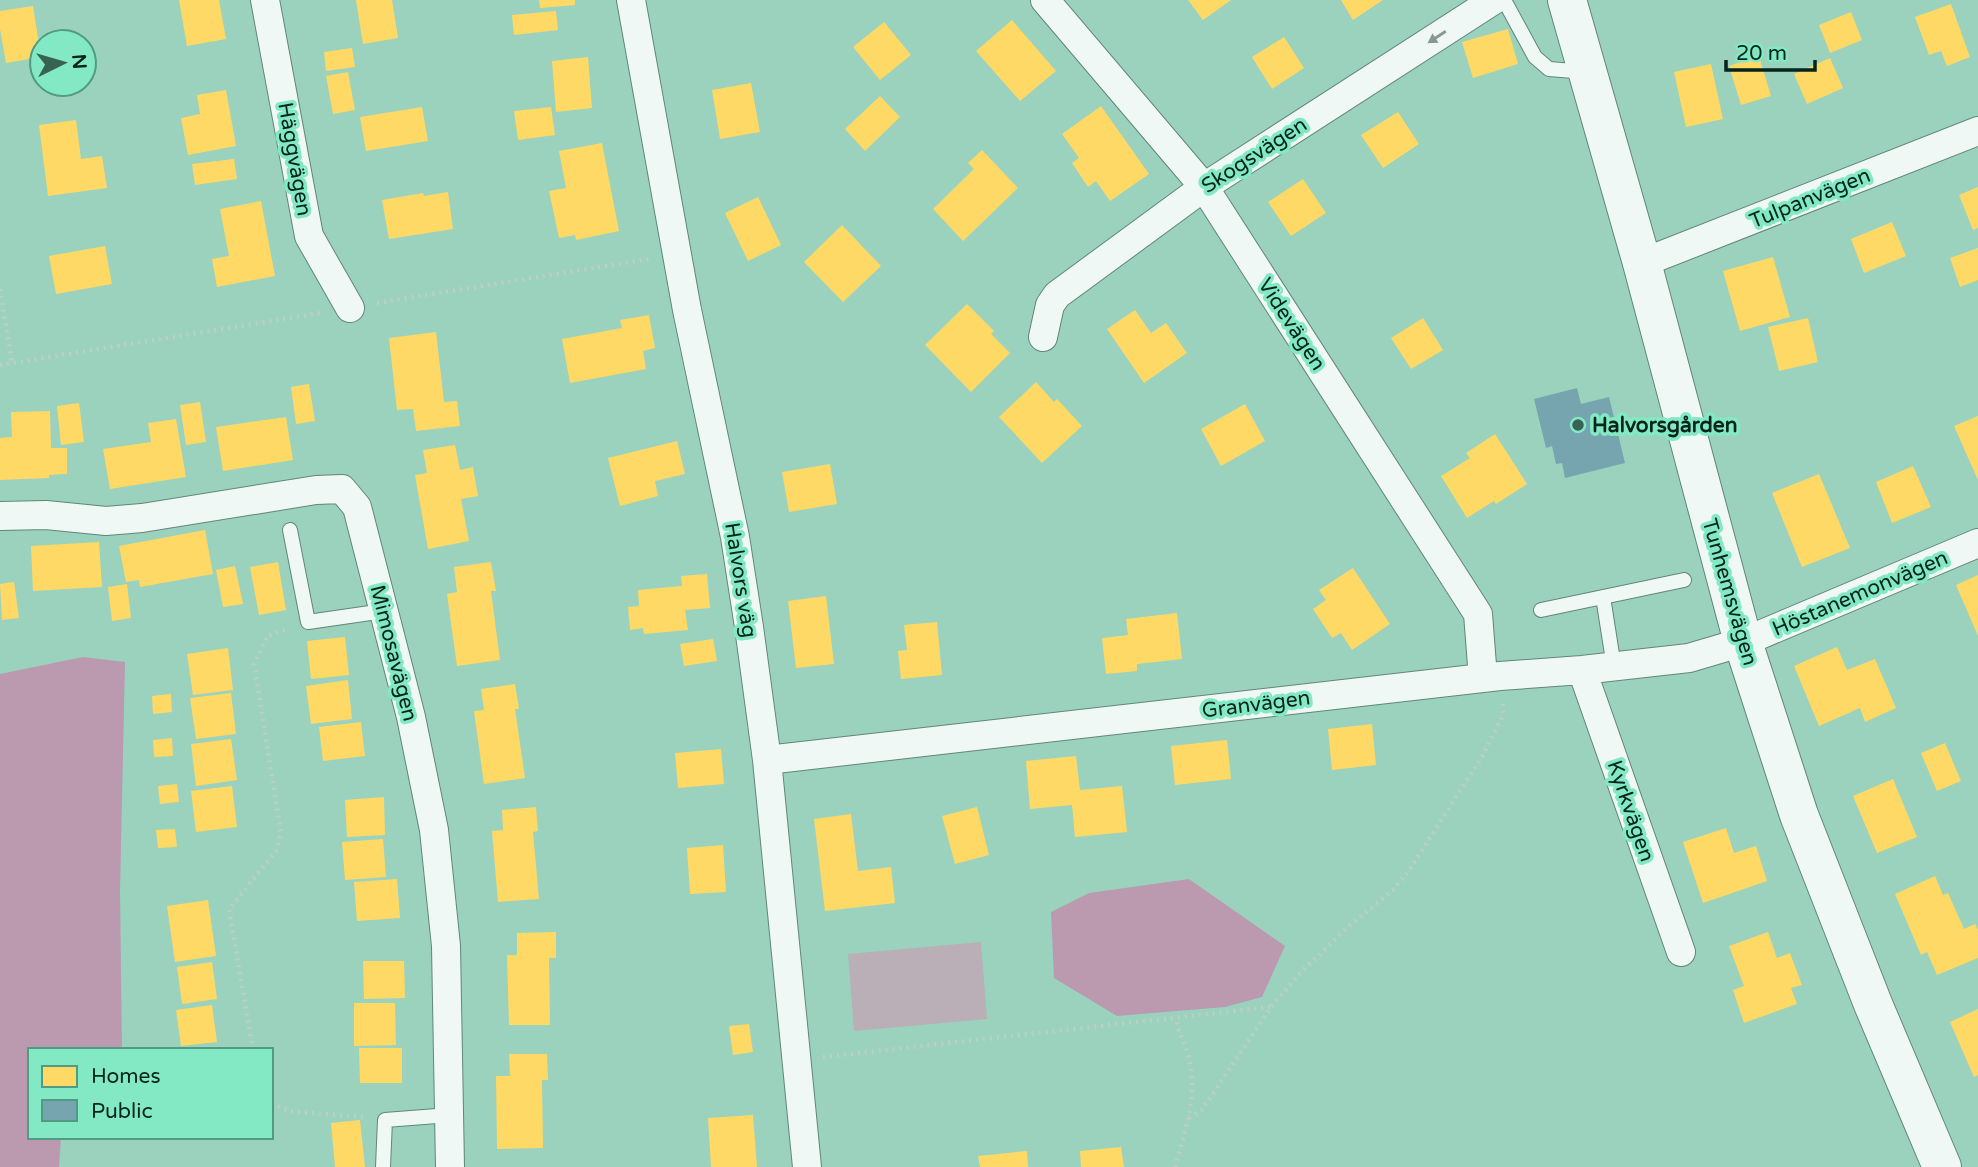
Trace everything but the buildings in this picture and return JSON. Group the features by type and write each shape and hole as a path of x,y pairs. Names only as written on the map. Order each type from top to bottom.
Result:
{"street":[{"name":"Häggvägen","path":"265,0 309,236 350,308"},
{"name":"Halvors väg","path":"631,0 749,627 767,760 807,1167"},
{"name":"Videvägen","path":"1045,0 1204,187 1478,614 1492,677"},
{"name":"Skogsvägen","path":"1043,337 1050,305 1057,295 1204,187 1494,0"},
{"name":"Tunhemsvägen","path":"1567,0 1642,263 1743,642 1798,815 1873,1004 1942,1167"},
{"name":"Tulpanvägen","path":"1642,263 1978,131"},
{"name":"Mimosavägen","path":"0,516 46,515 106,521 142,518 316,490 342,489 357,507 411,717 435,830 446,946 450,1167"},
{"name":"Höstanemonvägen","path":"1743,642 1978,543"},
{"name":"Granvägen","path":"767,760 1492,677 1689,658 1743,642"},
{"name":"Kyrkvägen","path":"1582,670 1681,952"}],"lane":[{"path":"1504,0 1535,57 1549,69 1588,72"},
{"path":"290,530 308,622 384,611"},
{"path":"1541,610 1684,580"},
{"path":"1603,597 1614,667"},
{"path":"383,1167 384,1120 450,1115"}],"path":[{"path":"0,365 677,255"},
{"path":"0,289 12,363"},
{"path":"253,1048 229,909 276,851 281,833 254,664 267,636 308,622"},
{"path":"1189,1118 1202,1110 1271,1007 1302,971 1349,926 1393,890 1408,872 1483,755 1503,715 1492,677"},
{"path":"797,1059 1271,1007"},
{"path":"1175,1167 1189,1118 1192,1087 1188,1054 1178,1033 1176,1019"},
{"path":"273,1106 296,1112 384,1120"}],"shaded area":[{"path":"83,657 125,662 120,892 122,1048 28,1048 28,1139 61,1139 59,1167 0,1167 0,674"},
{"path":"1189,879 1285,946 1262,997 1225,1007 1117,1016 1054,978 1051,912 1089,893"},
{"path":"981,942 987,1019 854,1031 848,954"}],"place":[{"name":"Halvorsgården","path":"1578,425"}]}
